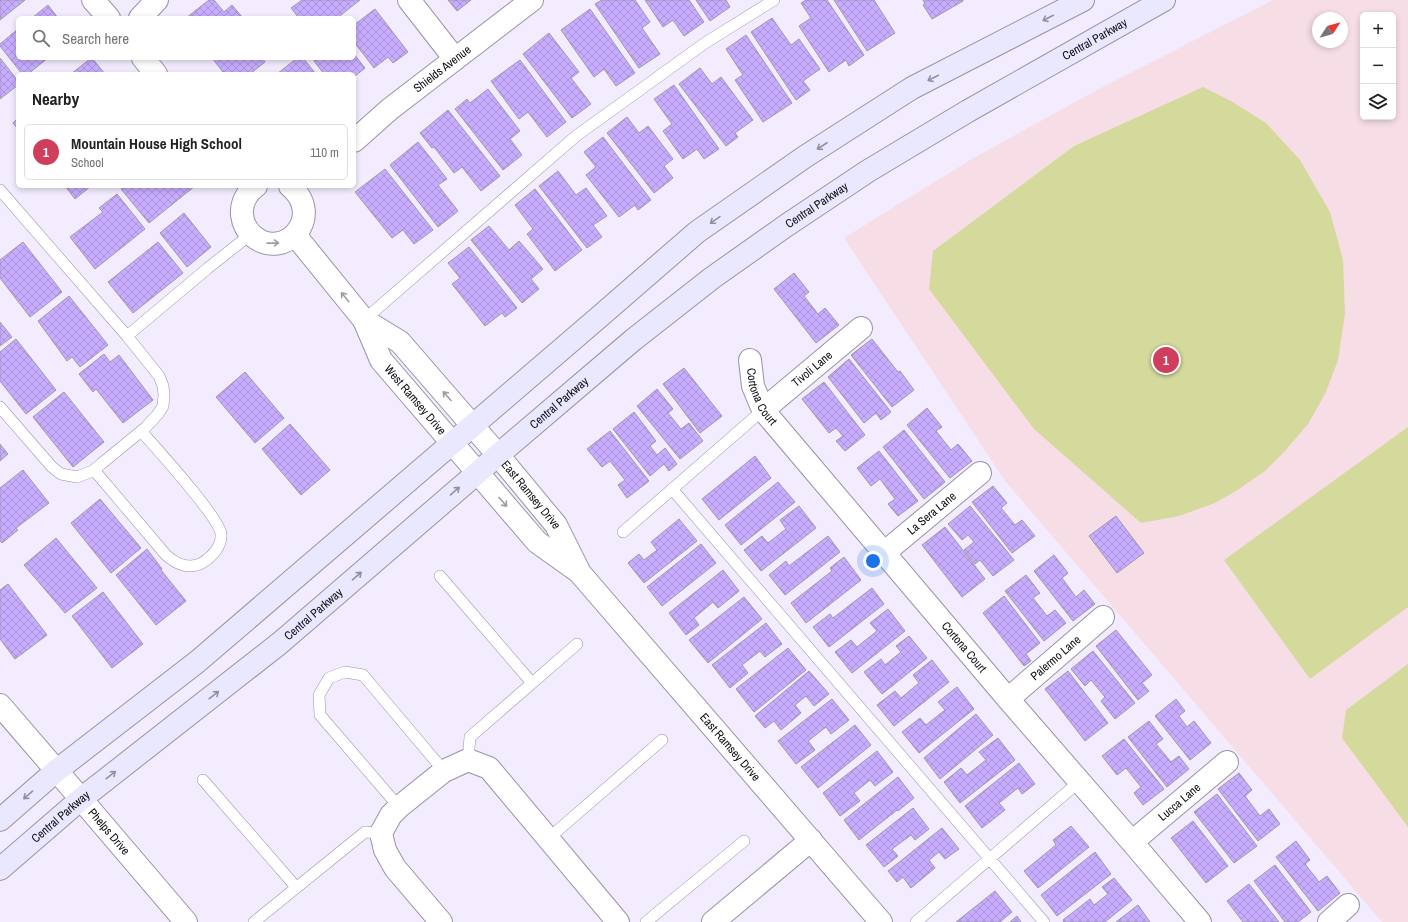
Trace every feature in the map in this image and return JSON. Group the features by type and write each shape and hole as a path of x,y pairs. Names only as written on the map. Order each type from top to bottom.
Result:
{"main road":[{"path":"0,820 56,771 197,662 697,232 806,156 912,88 1083,0"},
{"name":"Central Parkway","path":"0,869 81,799 280,643 477,472 633,340 712,278 787,225 868,171 968,111 1164,0"}],"street":[{"path":"93,0 107,16"},
{"path":"142,16 157,0"},
{"path":"409,0 455,59"},
{"name":"Shields Avenue","path":"356,139 390,109 532,0"},
{"path":"145,60 154,72"},
{"path":"252,188 246,196 242,205 244,225 258,240 277,244 294,236 301,228 304,219 304,209 297,188"},
{"name":"West Ramsey Drive","path":"294,236 364,320 382,360 477,472"},
{"name":"West Ramsey Drive","path":"364,320 400,342 473,425"},
{"name":"Tivoli Lane","path":"764,410 861,328"},
{"name":"Cortona Court","path":"750,360 753,386 764,410 1008,699 1200,922"},
{"name":"East Ramsey Drive","path":"473,425 556,525 579,572"},
{"name":"East Ramsey Drive","path":"477,472 537,542 579,572 881,922"},
{"name":"La Sera Lane","path":"884,553 980,473"},
{"name":"Palermo Lane","path":"1008,699 1103,617"},
{"name":"Phelps Drive","path":"0,704 186,922"},
{"path":"441,922 395,868 384,850 381,833 390,815 399,807 444,771 468,760 490,768 618,922"},
{"name":"Lucca Lane","path":"1132,842 1227,762"},
{"path":"713,922 811,840"},
{"path":"1329,922 1348,905"}],"lane":[{"path":"364,320 576,136 705,44 774,0"},
{"path":"0,190 127,336 159,376 163,386 164,395 163,406 158,414 141,431 94,470 77,477 61,474 52,467 0,407"},
{"path":"127,336 251,234"},
{"path":"623,532 764,410"},
{"path":"94,470 166,555 178,564 186,566 193,567 205,561 212,555 220,544 221,536 219,527 209,512 141,431"},
{"path":"672,489 1044,922"},
{"path":"440,576 532,683"},
{"path":"468,760 470,737 577,644"},
{"path":"399,807 320,715 319,695 329,678 345,672 363,675 444,771"},
{"path":"549,838 662,740"},
{"path":"203,780 296,887"},
{"path":"916,922 1080,781"},
{"path":"254,922 365,832 381,833"},
{"path":"646,922 744,841"}],"shaded area":[{"path":"1273,0 1408,0 1408,922 1382,922 1005,481 844,238 970,160 1095,91"}],"green space":[{"path":"1203,87 1231,101 1266,123 1300,160 1330,212 1343,260 1345,314 1338,360 1326,392 1308,424 1285,451 1265,471 1236,491 1215,503 1179,516 1141,523 1034,429 929,289 933,251 1074,146"},
{"path":"1408,427 1408,607 1310,679 1224,560"},
{"path":"1408,664 1408,827 1342,738 1346,710"}],"building":[{"path":"0,0 25,0 0,20"},
{"path":"209,0 214,0 224,12 232,5 241,16 189,16"},
{"path":"302,0 360,0 340,16 297,16 291,8"},
{"path":"448,0 471,0 457,11"},
{"path":"602,0 635,0 650,22 642,28 660,54 639,68 595,4"},
{"path":"645,0 689,0 704,22 684,36 673,20 663,27"},
{"path":"696,0 726,0 730,7 710,21"},
{"path":"806,0 827,0 864,55 849,66 846,60 829,72 799,26 811,18 801,3"},
{"path":"834,0 874,0 895,33 867,51"},
{"path":"923,0 963,1 932,19 923,5 925,4"},
{"path":"48,5 56,16 34,16"},
{"path":"375,9 408,52 393,63 388,57 374,68 356,45 356,23"},
{"path":"590,9 635,73 616,86 604,69 594,77 561,30"},
{"path":"772,18 791,45 799,39 820,69 803,81 810,90 796,100 751,32"},
{"path":"16,31 16,60 46,60 30,72 20,72 0,44"},
{"path":"549,33 579,72 571,78 591,104 572,118 523,54"},
{"path":"746,35 792,103 763,122 735,80 743,75 726,49"},
{"path":"356,57 365,68 356,75 356,72 322,72 314,61 356,60"},
{"path":"0,58 16,78 16,87 0,99"},
{"path":"88,60 94,60 103,72 74,72"},
{"path":"214,60 264,60 265,62 252,72 223,72"},
{"path":"294,60 305,60 314,72 280,72"},
{"path":"520,60 566,122 547,137 528,112 519,119 491,81"},
{"path":"700,68 712,84 721,77 753,120 735,133 738,137 726,146 679,84"},
{"path":"674,85 719,149 704,159 697,149 683,159 663,131 672,124 654,99"},
{"path":"488,89 520,131 510,139 522,155 503,170 455,109 467,99 470,103"},
{"path":"448,110 500,176 481,191 462,167 454,173 434,147 432,148 420,133"},
{"path":"627,117 639,133 648,126 673,159 664,166 673,178 654,193 607,133"},
{"path":"603,137 651,200 638,210 635,205 619,217 586,175 596,167 584,152"},
{"path":"418,142 447,179 438,185 458,211 438,227 390,165"},
{"path":"385,169 433,230 414,244 403,230 392,238 355,192"},
{"path":"558,171 576,195 586,188 607,216 593,225 602,237 587,248 539,186"},
{"path":"67,188 89,188 75,199"},
{"path":"122,188 193,188 149,223 121,189"},
{"path":"535,189 582,250 555,271 527,234 533,229 515,205"},
{"path":"117,194 145,229 95,269 70,237 103,212 99,208"},
{"path":"184,213 211,247 187,267 160,233"},
{"path":"489,226 509,250 519,241 543,269 531,279 539,289 522,303 471,240"},
{"path":"23,242 62,292 30,317 0,278 0,260"},
{"path":"158,242 183,273 133,313 108,282"},
{"path":"469,247 517,308 505,317 502,313 485,326 452,284 460,278 448,263"},
{"path":"794,273 809,292 804,296 818,314 825,308 839,325 816,343 774,289"},
{"path":"69,296 108,345 80,367 72,357 67,361 38,321"},
{"path":"0,322 12,337 0,346"},
{"path":"16,339 56,390 26,414 0,381 0,352"},
{"path":"872,339 898,372 900,371 914,390 892,407 851,355"},
{"path":"104,354 110,362 119,355 153,400 123,423 96,389 93,392 79,374"},
{"path":"849,359 891,412 881,420 876,413 864,423 828,377"},
{"path":"684,368 722,416 700,433 663,384"},
{"path":"245,372 284,418 255,443 216,397"},
{"path":"824,382 865,435 845,451 836,441 843,436 836,428 829,433 802,399"},
{"path":"657,389 673,409 668,413 681,429 689,423 703,441 680,459 637,406"},
{"path":"64,392 104,442 73,467 33,417"},
{"path":"927,408 942,427 936,431 951,450 958,444 972,461 950,478 907,425"},
{"path":"634,412 656,441 650,446 657,455 665,448 677,464 669,471 664,464 650,476 613,429"},
{"path":"290,424 330,470 301,495 262,449"},
{"path":"904,430 945,482 924,499 883,447"},
{"path":"610,431 649,481 627,498 618,485 625,480 610,461 602,467 587,449"},
{"path":"0,444 8,454 0,461"},
{"path":"879,451 918,501 898,516 888,504 895,499 880,479 871,486 857,468"},
{"path":"755,456 771,478 719,520 702,499"},
{"path":"23,470 49,503 16,528 18,530 2,543 0,541 0,488"},
{"path":"778,482 795,502 741,545 725,525"},
{"path":"993,486 1007,503 1001,508 1015,525 1022,520 1035,536 1012,553 972,502"},
{"path":"100,499 141,548 111,573 71,523"},
{"path":"799,506 816,528 761,571 744,550 762,536 768,543 786,529 780,520"},
{"path":"970,506 1014,560 993,576 980,560 975,564 964,550 974,542 968,535 962,540 948,524"},
{"path":"1116,516 1144,553 1117,573 1089,536"},
{"path":"679,519 697,541 644,583 628,563 639,554 644,560 657,550 651,542"},
{"path":"945,527 985,579 962,597 922,545"},
{"path":"828,536 840,552 785,595 769,575 786,561 789,566"},
{"path":"56,538 97,588 65,613 24,565"},
{"path":"701,544 716,563 662,606 647,587"},
{"path":"147,549 162,569 161,570 186,601 156,625 116,575"},
{"path":"1054,555 1068,573 1062,578 1076,597 1084,590 1095,604 1073,621 1034,571"},
{"path":"844,557 861,580 806,623 791,603 832,571 830,568"},
{"path":"723,570 739,591 718,608 713,602 694,618 699,625 686,635 669,613"},
{"path":"1026,575 1040,593 1033,598 1047,616 1055,610 1066,623 1044,641 1005,591"},
{"path":"8,584 47,635 15,659 0,639 0,590"},
{"path":"872,588 884,604 829,647 813,627 830,614 833,618"},
{"path":"103,592 143,644 112,668 72,616"},
{"path":"1004,596 1040,643 1026,654 1031,661 1024,666 983,613"},
{"path":"744,597 762,619 708,663 689,640"},
{"path":"888,609 905,631 852,673 835,652 851,640 857,647 877,631 870,623"},
{"path":"766,623 782,644 765,657 760,651 742,665 748,673 730,688 712,665"},
{"path":"1116,630 1152,675 1142,683 1149,691 1138,700 1096,646"},
{"path":"909,636 927,658 882,694 864,672 881,659 885,665 901,652 896,646"},
{"path":"788,648 806,670 754,712 736,689"},
{"path":"1093,651 1135,703 1115,719 1101,701 1105,697 1091,680 1085,686 1071,669"},
{"path":"932,660 949,682 894,726 877,705 895,691 901,698 919,683 913,675"},
{"path":"809,671 829,694 814,706 806,696 795,705 801,713 781,730 774,721 765,728 755,716"},
{"path":"1068,671 1108,723 1085,741 1045,689"},
{"path":"957,687 974,709 919,753 902,732 920,718 926,725 945,710 938,702"},
{"path":"832,699 849,720 831,734 826,727 808,741 815,750 796,764 778,741"},
{"path":"1176,699 1185,711 1179,716 1187,727 1194,721 1211,743 1190,760 1155,716"},
{"path":"976,714 993,735 940,779 924,758"},
{"path":"1149,721 1163,739 1156,744 1171,762 1179,756 1189,769 1167,787 1128,737"},
{"path":"855,725 871,745 818,788 801,767"},
{"path":"998,738 1015,760 960,803 944,782 961,768 967,775 986,760 979,752"},
{"path":"1124,739 1164,789 1143,805 1134,793 1141,787 1126,768 1117,775 1102,756"},
{"path":"877,751 893,772 875,786 870,780 854,793 860,801 840,816 823,793"},
{"path":"1019,763 1035,784 1022,794 1018,788 999,803 1005,810 982,828 965,806"},
{"path":"1239,773 1252,790 1245,796 1260,816 1269,809 1280,824 1258,841 1218,789"},
{"path":"898,777 914,798 859,840 844,820"},
{"path":"1217,794 1257,846 1234,863 1194,812"},
{"path":"913,808 929,829 915,840 911,835 892,849 898,856 884,867 866,845"},
{"path":"1193,821 1228,866 1206,883 1171,838"},
{"path":"1071,826 1089,847 1038,888 1024,871 1056,845 1053,840"},
{"path":"942,828 959,849 945,859 939,852 929,860 935,868 911,888 903,877 897,882 888,871"},
{"path":"1296,841 1310,860 1305,864 1319,882 1327,876 1340,893 1318,911 1276,857"},
{"path":"1095,852 1111,874 1057,916 1041,895"},
{"path":"1275,865 1311,912 1298,922 1285,922 1254,881"},
{"path":"1114,878 1132,900 1105,922 1064,922 1063,920 1090,899 1094,905 1108,894 1102,887"},
{"path":"1249,884 1279,922 1243,922 1227,901"},
{"path":"995,891 1012,912 1000,922 956,922"},
{"path":"1138,905 1150,922 1116,922"},
{"path":"1017,916 1021,922 1010,922"}],"place":[{"name":"Mountain House High School","path":"1166,360"}]}
